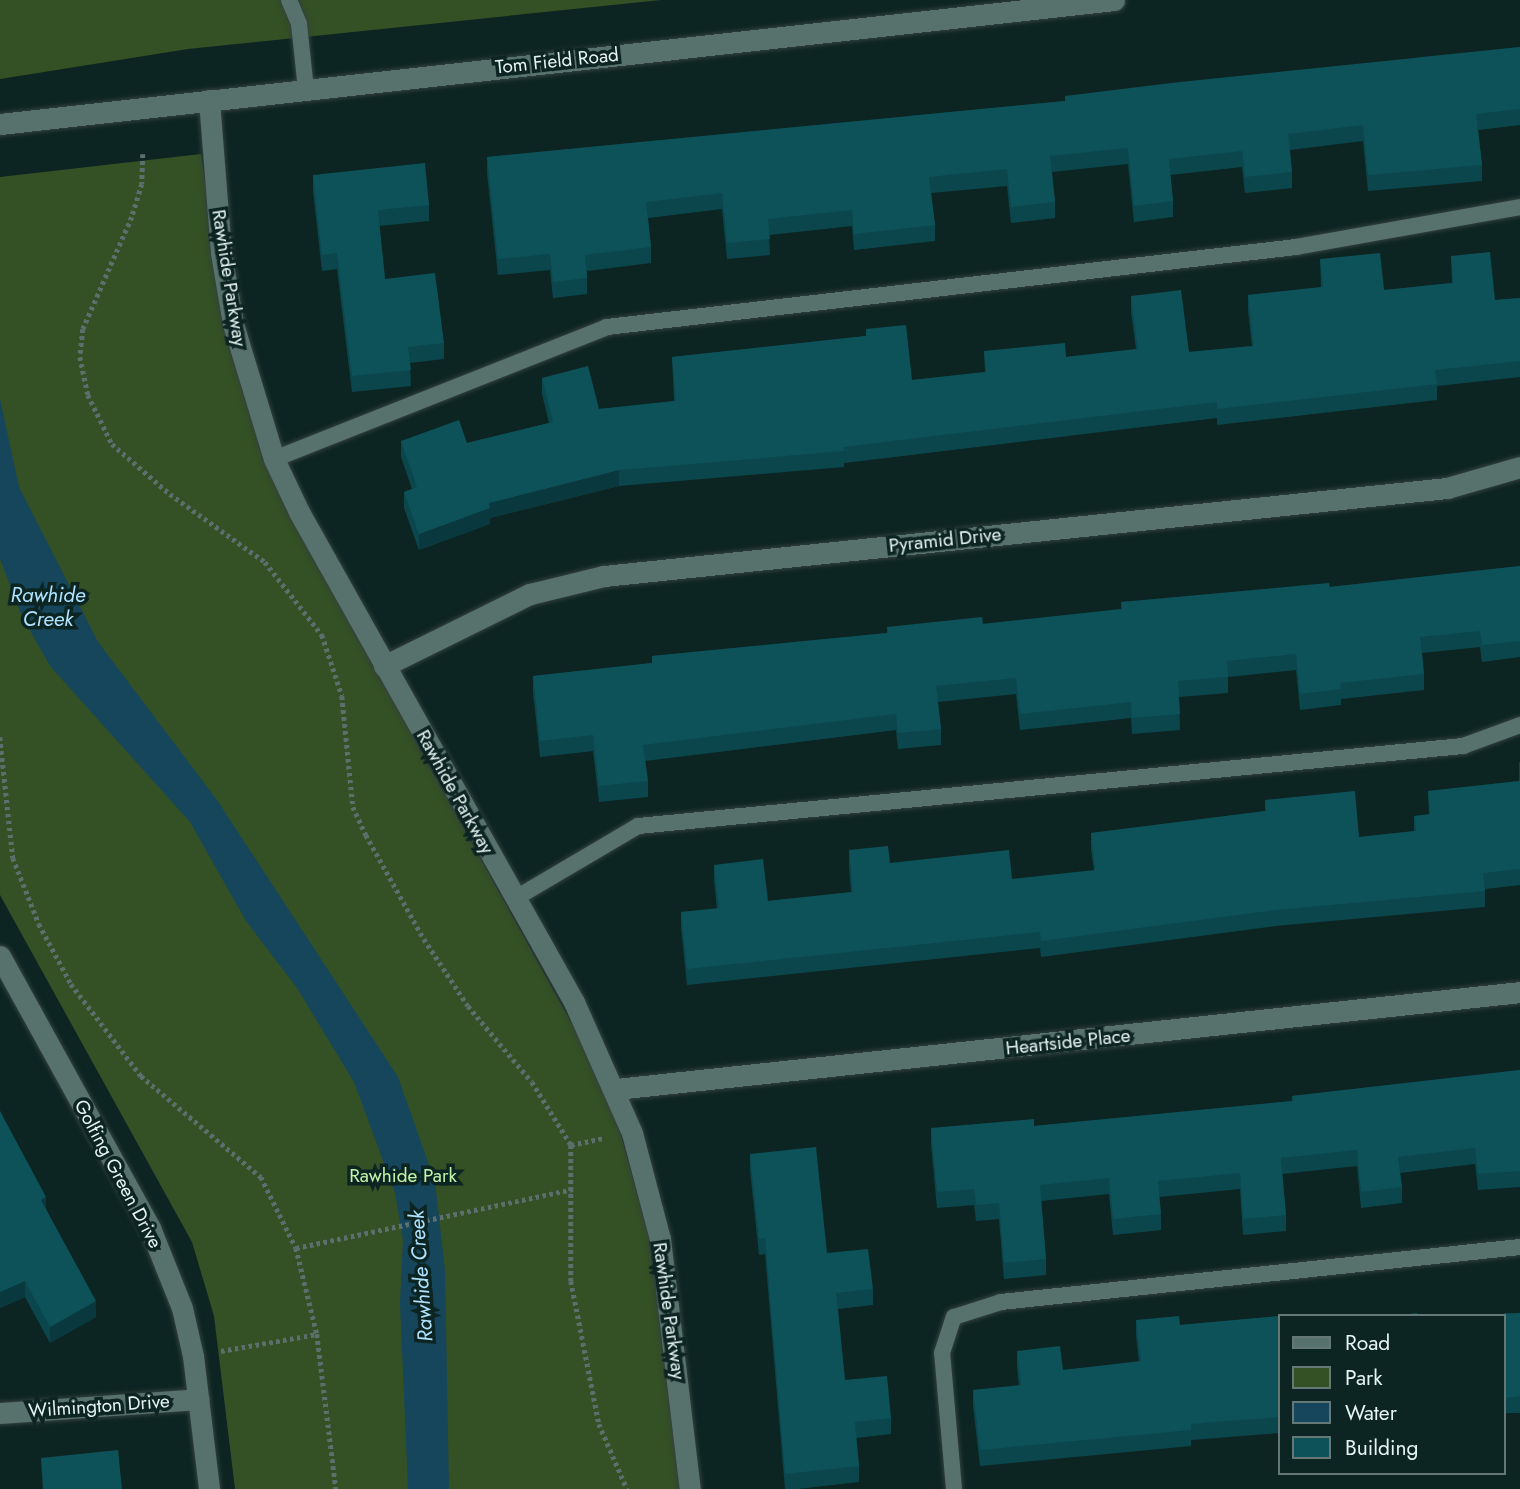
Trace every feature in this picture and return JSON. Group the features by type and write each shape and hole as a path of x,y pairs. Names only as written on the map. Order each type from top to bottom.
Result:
{"street":[{"name":"Tom Field Road","path":"0,124 1114,0"},
{"name":"Rawhide Parkway","path":"209,100 221,254 233,324 274,459 384,666 574,1002 616,1089 660,1239 690,1489"},
{"name":"Pyramid Drive","path":"384,666 530,594 604,576 1447,488 1520,467"},
{"name":"Golfing Green Drive","path":"0,956 150,1228 182,1308 193,1356 209,1489"},
{"name":"Heartside Place","path":"616,1089 1520,992"},
{"name":"Wilmington Drive","path":"0,1413 199,1399"}],"lane":[{"path":"289,0 299,24 306,89"},
{"path":"274,459 607,327 1296,247 1520,207"},
{"path":"514,899 638,826 1463,746 1520,725"},
{"path":"954,1489 942,1353 954,1317 1001,1302 1520,1247"}],"path":[{"path":"143,154 142,184 132,217 83,330 80,357 88,395 112,444 170,494 265,562 322,635 342,696 353,807 361,826 424,939 468,1006 554,1114 570,1145 573,1189 571,1280 589,1386 599,1424 628,1489"},
{"path":"0,737 13,858 38,924 71,984 141,1076 261,1177 296,1248 317,1334 336,1489"},
{"path":"296,1248 573,1189"},
{"path":"193,1356 317,1334"}],"green space":[{"path":"0,0 661,0 188,49 0,79"},
{"name":"Rawhide Park","path":"201,154 229,347 284,503 608,1089 650,1239 681,1489 235,1489 214,1316 192,1242 0,895 0,177"}],"water":[{"name":"Rawhide Creek","path":"0,399 19,487 98,642 217,800 398,1077 435,1182 445,1270 449,1489 408,1489 400,1303 403,1240 395,1193 354,1082 297,988 246,921 190,822 50,666 22,616 0,559"}],"building":[{"path":"1520,47 1520,109 1476,114 1482,165 1368,175 1363,125 1288,134 1292,172 1245,177 1242,151 1169,159 1173,201 1134,206 1128,148 1050,156 1055,202 1011,207 1007,169 929,177 935,225 854,234 852,210 768,219 770,239 727,243 722,193 646,202 651,247 585,255 587,278 553,282 550,254 498,259 487,157 1065,101 1065,96 1180,82"},
{"path":"425,163 429,205 378,210 385,279 435,273 444,343 408,347 411,370 352,376 337,253 322,255 313,175"},
{"path":"1490,252 1495,300 1520,298 1520,361 1435,370 1437,384 1217,409 1217,402 843,447 844,451 619,470 489,503 490,508 419,534 404,492 417,487 401,441 459,420 467,443 553,422 542,378 588,366 599,409 676,401 672,357 866,336 866,329 906,325 912,380 986,372 984,351 1065,343 1066,357 1138,349 1131,296 1181,290 1189,352 1254,346 1248,295 1323,287 1320,259 1380,253 1384,290 1453,283 1451,256"},
{"path":"1520,566 1520,641 1482,645 1480,631 1420,637 1424,674 1340,683 1341,689 1300,694 1296,654 1227,661 1228,677 1178,681 1180,714 1132,718 1131,702 1020,714 1016,678 936,686 941,729 898,733 896,714 643,745 648,781 599,786 593,735 540,741 533,676 652,663 652,656 888,633 887,627 982,617 983,624 1122,609 1121,602 1329,583 1330,587"},
{"path":"1520,781 1520,869 1483,873 1485,891 1276,910 1041,941 1040,932 687,969 681,912 719,908 714,865 763,859 768,901 853,892 849,850 888,846 890,863 1009,850 1012,879 1095,870 1091,833 1266,811 1265,800 1355,791 1359,837 1416,831 1414,816 1430,814 1428,791"},
{"path":"1520,1070 1520,1171 1478,1174 1475,1148 1398,1157 1402,1187 1361,1192 1357,1150 1281,1158 1286,1215 1243,1219 1240,1173 1158,1181 1161,1214 1113,1219 1109,1178 1040,1185 1046,1259 1004,1263 999,1203 976,1205 974,1189 937,1192 931,1128 1034,1119 1034,1126 1293,1101 1292,1096"},
{"path":"0,1111 46,1197 41,1200 96,1301 50,1327 25,1281 0,1292"},
{"path":"816,1147 827,1253 868,1249 873,1289 836,1293 845,1380 887,1376 891,1418 855,1422 859,1466 785,1474 765,1238 759,1239 750,1154"},
{"path":"1520,1313 1520,1396 1506,1398 1506,1315"},
{"path":"1179,1316 1180,1325 1278,1316 1278,1417 1191,1424 1191,1430 980,1450 973,1390 1021,1385 1017,1351 1060,1346 1063,1370 1141,1361 1136,1320"},
{"path":"118,1450 122,1489 43,1489 41,1458"}]}
